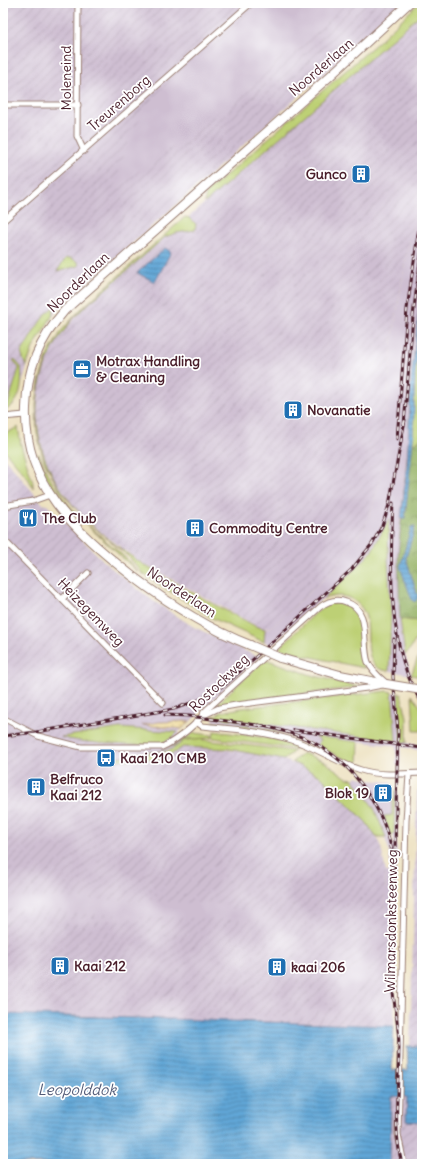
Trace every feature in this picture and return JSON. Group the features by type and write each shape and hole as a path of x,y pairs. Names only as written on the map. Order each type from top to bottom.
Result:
{"main road":[{"name":"Noorderlaan","path":"409,3 329,77 65,310 50,328 38,348 26,387 25,415 26,436 31,455 40,480 50,495 70,521 113,560 166,602 195,619 280,658 340,675 422,690"}],"street":[{"name":"Moleneind","path":"78,3 77,136 84,151"},
{"name":"Treurenborg","path":"3,221 251,3"},
{"path":"3,105 78,105"},
{"path":"3,417 25,415"},
{"path":"3,506 50,495"},
{"name":"Heizegemweg","path":"3,539 162,703"},
{"path":"62,600 88,573"},
{"name":"Rostockweg","path":"3,718 32,734 81,747 137,749 157,748 169,745 196,722 204,712 320,607 332,601 347,602 358,610 363,617 369,665 386,684"},
{"name":"Noorderlaan","path":"202,716 220,708 236,705 367,688 386,684"},
{"path":"196,722 202,726 276,735 291,739 360,770 409,774 422,773"},
{"name":"Wilmarsdonksteenweg","path":"404,1164 398,1134 406,821 409,774"}],"shaded area":[{"path":"3,3 402,3 366,37 58,309 43,330 33,348 18,397 13,405 3,411"},
{"path":"263,3 346,3 196,131 115,188 130,134 154,99"},
{"path":"422,13 422,185 406,258 393,335 381,476 366,525 334,570 272,627 262,629 142,563 102,533 77,510 54,479 40,440 37,412 40,382 58,338 81,311"},
{"path":"422,185 422,285 411,380 407,467 398,555 400,619 404,650 411,675 389,671 391,615 388,559 388,519 376,544 361,564 272,645 264,642 265,629 272,627 334,570 366,525 375,499 381,476 393,335 406,258"},
{"path":"3,456 43,504 47,505 109,566 152,600 194,627 259,657 179,732 182,747 211,748 260,754 284,760 307,769 320,776 372,828 381,847 386,872 384,913 395,914 395,927 389,928 390,1026 3,1014"},
{"path":"392,692 398,693 401,742 422,746 422,751 401,747 400,765 396,765 396,746 314,736 320,740 317,746 277,731 213,721 214,718 261,722 396,741"},
{"path":"170,717 193,719 190,721 145,724 182,729 178,732 120,728 61,737 55,735 134,721"},
{"path":"9,729 23,738 42,743 43,746 3,746 3,739 11,737"},
{"path":"357,776 369,780 391,783 393,791 392,816 384,816 393,848 395,790 398,791 395,914 384,914 386,872 391,871 388,847 374,808 353,779"},
{"path":"422,787 422,1046 410,1046 417,791"},
{"path":"3,896 227,904 227,908 263,912 263,920 153,917 65,923 65,920 129,915 66,913 66,909 3,908"},
{"path":"316,909 381,927 380,930 344,920 316,916"},
{"path":"382,927 387,927 382,944 373,964 360,983 351,992 329,1007 295,1020 3,1012 3,1008 291,1017 328,1004 328,1001 340,993 340,981 347,979 370,955"},
{"path":"389,927 395,927 394,1026 390,1026"},
{"path":"391,1096 407,1097 406,1121 422,1122 422,1164 390,1164"}],"green space":[{"path":"419,3 422,3 422,13 205,203 207,192 376,44"},
{"path":"185,217 190,218 196,224 195,230 176,233 165,237 80,312 60,337 48,358 38,393 37,405 37,417 44,456 61,490 84,517 60,491 44,461 37,433 36,406 39,382 48,354 62,330 80,310"},
{"path":"66,258 71,258 78,262 79,266 57,271"},
{"path":"422,285 422,441 419,440 408,449 411,380"},
{"path":"54,306 52,316 33,348 26,367 21,353 40,322"},
{"path":"14,359 21,367 22,380 20,393 14,404 3,411 3,408 8,404 19,368 13,360"},
{"path":"18,427 21,445 33,483 33,488 28,478 3,449 3,435"},
{"path":"419,440 422,441 420,621 400,619 398,555 408,449"},
{"path":"39,454 51,480 66,502 94,531 127,559 138,572 61,501 47,479 37,455"},
{"path":"389,519 388,559 391,615 389,671 376,667 370,656 366,616 362,608 352,599 344,596 323,599 370,554"},
{"path":"87,521 117,546 151,569 255,626 265,629 264,642 212,618 143,574 130,558"},
{"path":"331,603 345,605 353,609 359,616 361,621 364,668 297,654 279,648 320,609"},
{"path":"400,619 420,621 416,640 405,655"},
{"path":"422,648 422,677 411,675"},
{"path":"265,659 311,675 360,687 231,703 218,706 217,704"},
{"path":"387,691 392,692 396,741 213,717 221,712 242,708"},
{"path":"398,693 401,694 407,717 407,743 401,742"},
{"path":"412,695 422,709 422,731 414,731"},
{"path":"213,722 264,728 288,734 215,724"},
{"path":"120,728 178,732 163,743 143,745 97,743 61,737"},
{"path":"214,731 270,738 299,745 296,749 213,738"},
{"path":"194,733 212,735 212,738 186,739 162,751"},
{"path":"314,736 359,742 358,765 317,746 320,740"},
{"path":"197,739 294,751 284,760 229,749 183,747 172,754 158,759 113,760 113,758 137,754 160,754 173,749 185,740"},
{"path":"303,753 325,762 347,778 353,779 374,808 386,837 376,837 366,822 320,776 292,762"},
{"path":"392,788 395,790 394,835 390,835 384,816 392,815"}],"sand":[{"path":"190,721 182,729 142,725 159,722"}],"water":[{"path":"165,248 171,252 155,282 137,273"},
{"path":"422,285 422,313 415,375 413,441 405,519 401,519 407,467 411,380"},
{"path":"411,527 415,527 406,558 418,597 415,602 412,600 400,567"},
{"name":"Leopolddok","path":"3,1014 394,1026 392,1070 408,1070 407,1046 422,1046 422,1122 406,1121 407,1097 391,1096 390,1164 3,1164"}],"railway":[{"path":"397,439 407,309 422,207"},
{"path":"404,425 413,316 422,246"},
{"path":"3,736 174,709 199,700 226,684 352,569 372,544 382,526 389,505 405,420"},
{"path":"393,503 391,553 393,606 402,658 411,682 422,703"},
{"path":"394,639 393,677 398,731 395,849"},
{"path":"165,715 189,716 264,726"},
{"path":"259,725 292,733 311,741 342,763 356,777 368,793 385,828 391,846 395,878 391,968 392,988 399,1036 397,1135 402,1164"},
{"path":"294,730 422,748"}],"place":[{"name":"Gunco","path":"361,174"},
{"name":"Motrax Handling & Cleaning","path":"82,369"},
{"name":"Novanatie","path":"293,410"},
{"name":"The Club","path":"28,518"},
{"name":"Commodity Centre","path":"195,528"},
{"name":"Kaai 210 CMB","path":"106,758"},
{"name":"Belfruco Kaai 212","path":"36,787"},
{"name":"Blok 19","path":"383,793"},
{"name":"Kaai 212","path":"60,966"},
{"name":"kaai 206","path":"277,967"}]}
